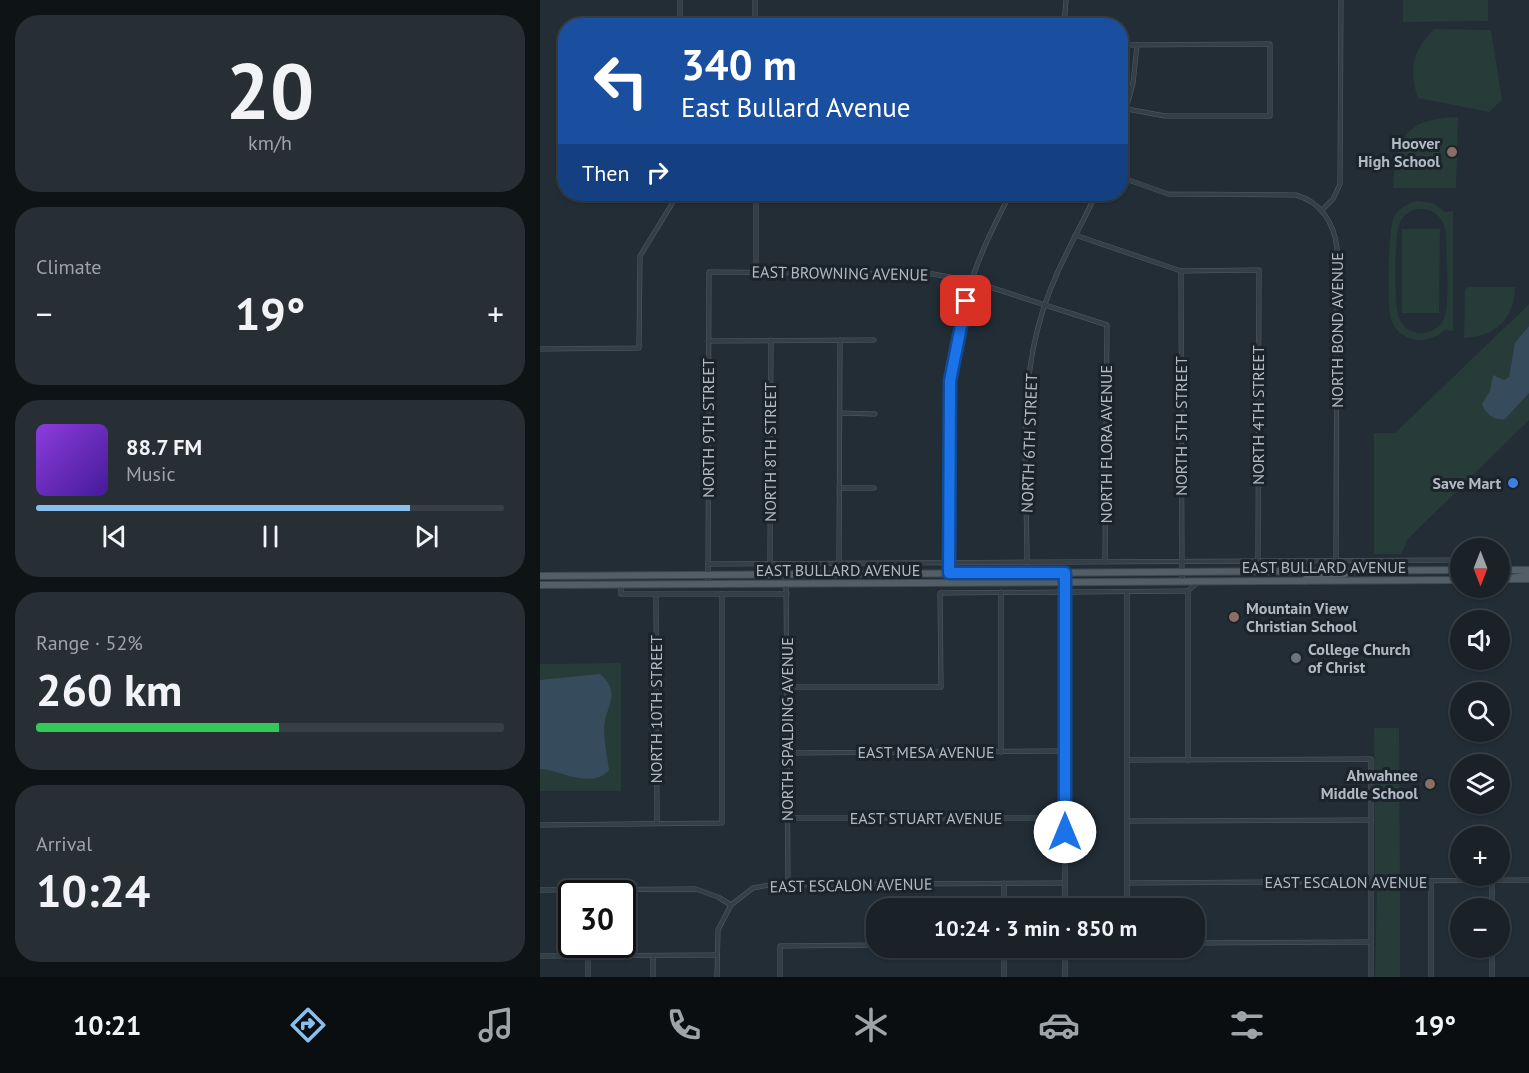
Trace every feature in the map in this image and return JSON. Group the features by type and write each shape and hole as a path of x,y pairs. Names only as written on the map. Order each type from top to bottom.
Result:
{"main road":[{"name":"EAST BULLARD AVENUE","path":"540,576 1450,570"},
{"path":"1510,570 1529,570"},
{"path":"1304,581 1309,576 1338,575 1358,571"},
{"path":"1510,579 1529,575"},
{"path":"1510,579 1529,579"},
{"name":"EAST BULLARD AVENUE","path":"540,585 1450,580"}],"street":[{"path":"680,0 680,18"},
{"path":"755,0 755,18"},
{"path":"1065,18 1066,0"},
{"path":"1128,180 1168,194 1289,194 1304,197 1322,210 1333,199 1340,184 1341,0"},
{"path":"1128,45 1270,44 1270,116 1165,116 1128,109"},
{"path":"1128,105 1133,84 1137,45"},
{"path":"540,349 639,348 640,256 675,201"},
{"path":"756,201 756,272"},
{"path":"950,583 950,381 958,332 971,281 988,238 1006,201"},
{"name":"NORTH 6TH STREET","path":"1026,562 1028,405 1034,346 1045,305 1092,201"},
{"name":"NORTH BOND AVENUE","path":"1322,210 1333,228 1337,248 1336,561"},
{"path":"1075,235 1181,271"},
{"name":"NORTH 4TH STREET","path":"1181,271 1258,270 1258,561"},
{"name":"NORTH 5TH STREET","path":"1181,271 1182,581"},
{"name":"EAST BROWNING AVENUE","path":"708,272 914,272 971,281 1107,325"},
{"name":"NORTH 9TH STREET","path":"708,272 708,584"},
{"name":"NORTH FLORA AVENUE","path":"1105,562 1107,325"},
{"name":"NORTH 8TH STREET","path":"770,564 771,340"},
{"path":"839,563 840,340"},
{"path":"708,341 874,340"},
{"path":"840,413 875,414"},
{"path":"839,488 874,488"},
{"path":"708,564 1450,560"},
{"path":"1065,573 1065,898"},
{"name":"NORTH SPALDING AVENUE","path":"786,574 788,885"},
{"path":"787,687 941,687 940,593 1188,591 1199,581"},
{"path":"621,584 621,594 787,594"},
{"path":"1188,591 1188,760"},
{"path":"1001,592 1001,752"},
{"path":"1127,592 1127,898"},
{"name":"NORTH 10TH STREET","path":"656,594 657,824"},
{"path":"540,825 722,823 722,594"},
{"name":"EAST MESA AVENUE","path":"787,753 1065,751"},
{"path":"1128,760 1371,759 1371,977"},
{"name":"EAST STUART AVENUE","path":"788,818 1065,818"},
{"path":"1128,821 1371,820"},
{"name":"EAST ESCALON AVENUE","path":"1510,881 1529,880"},
{"path":"1431,881 1431,977"},
{"name":"EAST ESCALON AVENUE","path":"1128,883 1450,881"},
{"path":"1004,883 1004,898"},
{"name":"EAST ESCALON AVENUE","path":"730,905 753,888 788,885 1065,883"},
{"path":"540,890 696,889 718,897 730,905 718,930 717,977"},
{"path":"1205,943 1371,942"},
{"path":"780,977 780,946 866,945"},
{"path":"636,956 717,955"},
{"path":"540,956 558,956"},
{"path":"653,956 653,977"},
{"path":"588,958 588,977"},
{"path":"1004,958 1004,977"},
{"path":"1065,958 1065,977"},
{"path":"1491,977 1492,958"}],"green space":[{"path":"1403,0 1488,0 1488,21 1403,22"},
{"path":"1434,29 1491,30 1502,100 1489,112 1418,98 1413,78 1414,61 1421,45"},
{"path":"1458,117 1456,188 1393,188 1397,156 1407,134 1426,122"},
{"path":"1416,201 1433,203 1445,212 1453,211 1453,331 1445,330 1423,340 1415,340 1401,334 1395,328 1391,320 1389,300 1392,224 1398,211","holes":["1423,209 1437,215 1445,227 1448,287 1445,316 1436,329 1422,333 1409,330 1399,318 1395,270 1400,222 1409,212"]},
{"path":"1402,229 1440,229 1439,313 1402,313"},
{"path":"1468,287 1515,287 1511,308 1501,324 1485,334 1464,338 1465,290"},
{"path":"1529,304 1529,420 1408,539 1401,554 1374,554 1374,433 1395,433"},
{"path":"621,663 621,791 540,791 540,664"},
{"path":"1374,728 1399,728 1400,876 1375,874"},
{"path":"1377,886 1400,886 1400,977 1375,977"}],"water":[{"path":"1529,326 1529,393 1505,419 1494,418 1485,411 1482,404 1490,391 1493,375 1504,380 1509,377 1515,343"},
{"path":"600,674 607,681 611,693 604,727 609,770 602,776 585,779 540,769 540,680"}],"place":[{"name":"Hoover High School","path":"1452,152"},
{"name":"Save Mart","path":"1513,483"},
{"name":"Mountain View Christian School","path":"1234,617"},
{"name":"College Church of Christ","path":"1296,658"},
{"name":"Ahwahnee Middle School","path":"1430,784"}],"route":[{"path":"966,301 950,381 949,573 1065,573 1065,832"}]}
